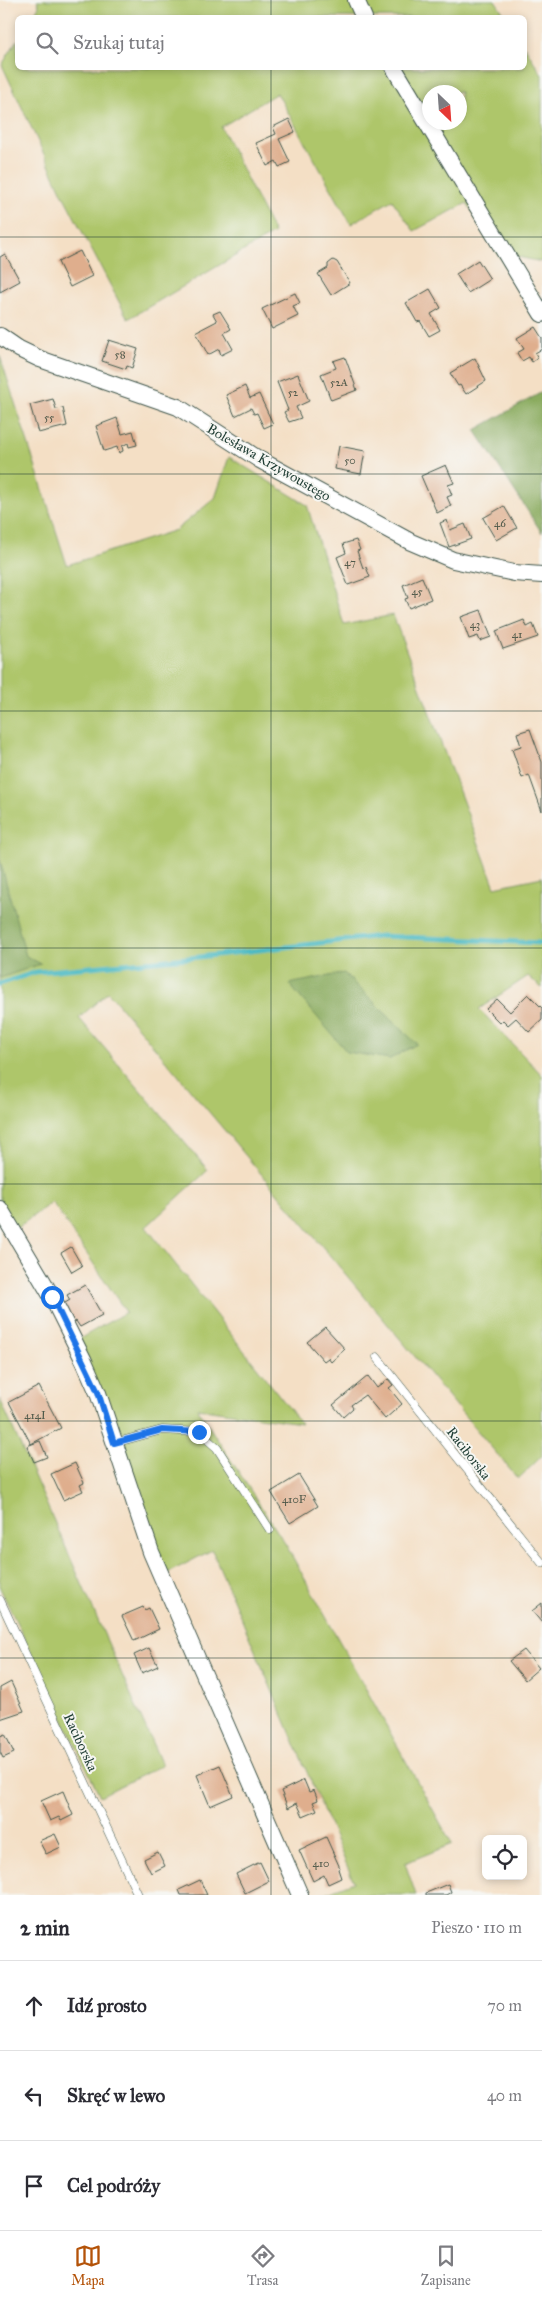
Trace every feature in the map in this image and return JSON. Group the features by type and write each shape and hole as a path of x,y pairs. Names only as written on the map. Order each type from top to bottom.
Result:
{"street":[{"path":"356,0 363,15"},
{"path":"395,70 542,314"},
{"name":"Bolesława Krzywoustego","path":"0,336 19,349 40,359 178,407 260,460 411,542 453,560 514,573 542,575"},
{"path":"0,1209 52,1297 98,1392 151,1552 300,1895"}],"lane":[{"name":"Raciborska","path":"377,1357 542,1563"},
{"path":"114,1443 162,1430 199,1432 217,1448 270,1530"},
{"name":"Raciborska","path":"0,1600 138,1895"}],"green space":[{"path":"37,0 495,0 505,15 34,15 39,6"},
{"path":"15,43 15,70 527,70 527,50 542,75 542,262 518,257 508,271 467,203 414,231 392,200 351,224 277,93 221,127 274,233 128,319 64,197 2,65"},
{"path":"0,356 67,565 176,530 215,498 229,457 307,505 344,625 393,615 495,887 542,877 542,988 528,976 479,1009 542,1075 542,1456 518,1479 108,992 79,1018 208,1170 146,1227 301,1423 197,1408 286,1545 452,1844 405,1863 416,1895 320,1895 354,1882 212,1550 162,1576 74,1342 126,1312 52,1202 13,1231 0,1209"},
{"path":"542,392 542,533 475,430"},
{"path":"0,860 26,956 41,964 0,978"},
{"path":"344,973 417,1044 390,1059 347,1052 289,984"},
{"path":"0,1399 162,1765 100,1796 0,1588"}],"building":[{"path":"289,119 295,132 279,139 290,162 279,167 276,161 267,166 256,143 276,134 273,127"},
{"path":"80,251 92,276 70,287 58,262"},
{"path":"5,254 20,281 0,292 0,257"},
{"path":"333,260 337,262 350,283 331,295 318,274 328,268 328,264"},
{"path":"478,260 490,279 468,293 456,274"},
{"path":"430,289 441,308 431,314 440,330 429,336 420,321 417,322 406,303"},
{"path":"295,293 300,303 293,306 298,316 272,329 262,309"},
{"path":"220,311 231,329 224,333 233,349 221,355 219,349 208,355 196,332 217,321 213,314"},
{"path":"535,327 542,338 542,349 535,353 538,358 532,362 529,357 522,361 517,353 524,349 517,338"},
{"path":"109,340 138,349 132,368 127,366 126,369 102,361"},
{"path":"345,357 357,390 331,400 321,374 336,368 333,361"},
{"path":"475,358 486,381 466,394 460,385 458,386 450,373"},
{"path":"298,374 309,401 296,407 301,418 289,422 284,412 288,410 277,382"},
{"path":"245,386 250,398 259,394 273,424 264,428 257,413 254,414 251,408 235,416 226,395"},
{"path":"53,399 56,409 63,408 67,426 38,433 30,405"},
{"path":"117,418 122,434 133,431 137,445 129,447 128,443 122,446 123,451 119,453 117,447 104,451 96,426"},
{"path":"339,446 365,451 361,474 335,469"},
{"path":"446,465 454,483 448,485 452,495 447,497 451,506 437,513 421,476"},
{"path":"504,506 517,528 496,540 483,518"},
{"path":"447,520 450,530 465,524 471,539 449,547 440,523"},
{"path":"356,540 360,550 357,551 363,568 366,567 370,577 348,585 337,557 346,553 343,544"},
{"path":"422,577 431,599 409,608 405,599 408,598 403,585"},
{"path":"481,610 491,637 480,641 478,636 469,639 461,617"},
{"path":"524,620 527,627 533,624 538,637 503,649 496,631"},
{"path":"530,729 542,762 542,811 529,775 522,778 512,749 521,746 517,733"},
{"path":"528,994 542,1008 542,1020 529,1032 516,1018 508,1025 503,1020 500,1023 486,1009 497,999 510,1012"},
{"path":"71,1247 82,1266 72,1272 61,1253"},
{"path":"85,1285 102,1315 80,1327 76,1321 71,1324 60,1306 70,1300 67,1295"},
{"path":"325,1327 345,1349 331,1362 328,1358 324,1361 307,1342"},
{"path":"368,1376 377,1388 388,1379 393,1385 389,1388 402,1404 385,1419 365,1395 351,1405 353,1408 343,1417 333,1405"},
{"path":"39,1386 61,1428 31,1444 9,1402"},
{"path":"40,1441 47,1457 34,1462 27,1446"},
{"path":"75,1463 84,1483 80,1485 83,1491 63,1500 51,1474"},
{"path":"299,1475 318,1506 290,1523 271,1492"},
{"path":"542,1603 542,1623 532,1611"},
{"path":"143,1607 145,1610 149,1608 159,1629 134,1641 122,1616"},
{"path":"149,1648 158,1666 142,1673 134,1655"},
{"path":"524,1650 539,1668 525,1680 509,1661"},
{"path":"11,1682 24,1711 0,1719 0,1688"},
{"path":"5,1734 14,1753 3,1758 0,1752 0,1736"},
{"path":"220,1765 233,1796 210,1806 197,1775"},
{"path":"304,1780 309,1792 314,1790 318,1800 313,1802 317,1810 303,1816 297,1803 288,1808 281,1791"},
{"path":"63,1791 73,1815 61,1821 59,1817 50,1821 41,1801"},
{"path":"55,1834 61,1847 46,1854 39,1841"},
{"path":"326,1837 340,1868 338,1869 341,1878 328,1884 324,1875 313,1881 299,1850"},
{"path":"158,1852 165,1866 151,1873 144,1859"},
{"path":"260,1862 269,1881 245,1893 236,1874"},
{"path":"200,1880 207,1895 181,1895 179,1890"},
{"path":"448,1884 451,1892 446,1895 426,1895 426,1893"}],"waterway":[{"path":"0,984 36,972 199,957 381,936 542,943"}],"route":[{"path":"52,1297 98,1392 114,1443 162,1430 199,1432"}]}
